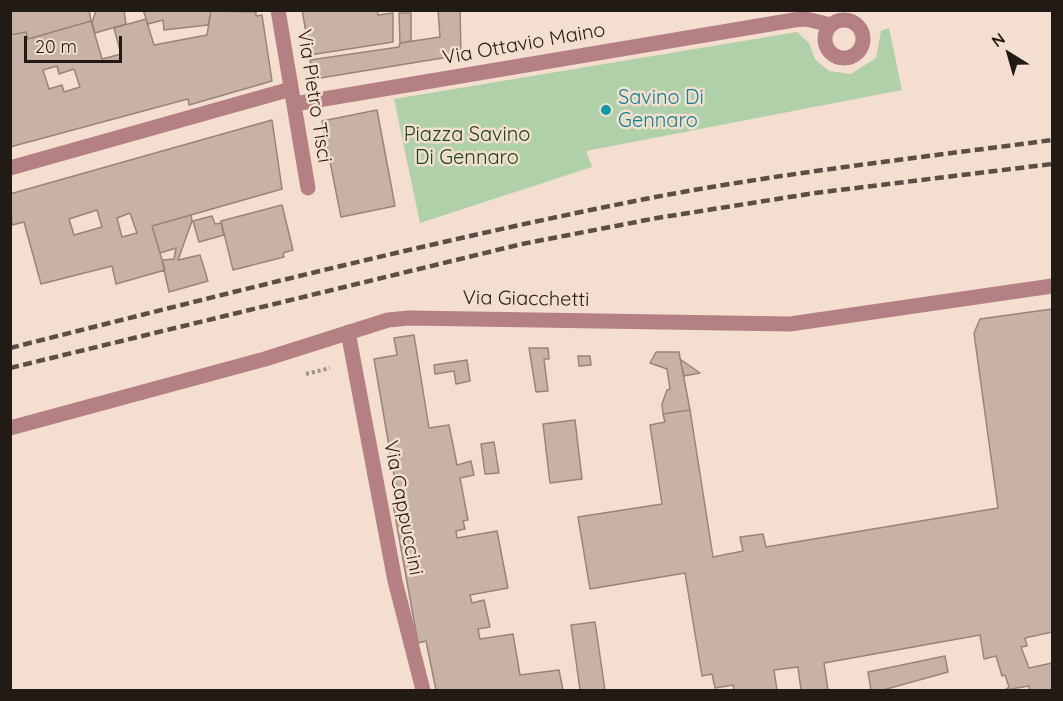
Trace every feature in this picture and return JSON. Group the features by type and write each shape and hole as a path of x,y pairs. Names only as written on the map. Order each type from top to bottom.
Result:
{"street":[{"name":"Via Pietro Tisci","path":"278,10 308,188"},
{"name":"Via Ottavio Maino","path":"10,168 292,97 794,20 806,19 831,25"},
{"name":"Via Giacchetti","path":"10,428 265,359 388,320 409,318 790,324 1053,286"},
{"name":"Via Cappuccini","path":"348,332 395,581 423,690"}],"green space":[{"name":"Piazza Savino Di Gennaro","path":"889,28 902,90 586,151 592,167 420,223 394,99 797,32 809,43 815,59 829,71 851,74 876,58 881,31"}],"building":[{"path":"89,10 91,21 28,39 26,32 10,35 10,11"},
{"path":"124,10 126,24 95,33 92,22 96,11"},
{"path":"143,10 235,10 211,11 208,25 164,30 163,20 148,24"},
{"path":"302,10 377,10 378,15 393,13 393,42 310,55"},
{"path":"438,10 460,10 461,55 314,79 310,60 399,47 400,43 440,37"},
{"path":"211,11 256,12 256,16 262,15 272,81 189,105 188,99 184,100 10,147 10,35 26,32 28,39 91,21 102,59 121,54 114,28 146,19 154,45 207,35","holes":["57,66 59,74 74,69 80,87 64,92 62,85 49,89 43,70"]},
{"path":"399,13 411,13 411,41 400,43"},
{"path":"377,110 395,206 341,217 322,121"},
{"path":"272,120 282,189 152,226 165,270 116,284 112,266 41,284 24,222 12,225 10,194","holes":["97,210 102,227 74,235 69,219","130,213 137,233 122,237 117,218"]},
{"path":"282,205 293,250 283,253 284,257 233,270 221,221"},
{"path":"191,215 192,221 178,260 200,255 208,281 169,292 162,260 174,259 176,248 160,253 152,226"},
{"path":"212,216 215,224 221,223 224,235 199,242 193,221"},
{"path":"1052,309 1052,632 1025,638 1027,646 1021,647 1029,668 1052,663 1052,690 1029,690 1029,686 1005,690 1009,687 1005,675 1002,676 996,656 984,659 980,635 824,663 828,690 801,690 798,667 774,670 777,690 734,690 733,685 715,688 712,674 702,676 685,573 590,589 578,517 662,504 650,425 665,422 663,414 690,410 713,557 743,551 740,537 763,534 766,547 998,508 974,333 980,319"},
{"path":"414,335 429,428 449,425 457,465 471,461 474,475 460,478 468,520 463,521 465,529 456,531 457,538 497,531 508,588 470,595 472,603 484,600 490,627 478,629 480,639 513,634 520,675 559,670 563,690 436,690 426,641 418,643 393,504 399,504 374,359 397,355 394,338"},
{"path":"529,348 548,348 549,359 544,359 548,391 536,392"},
{"path":"656,352 679,352 690,410 663,414 662,404 667,390 670,389 667,369 650,363"},
{"path":"578,356 590,356 591,365 579,366"},
{"path":"680,359 700,373 684,376"},
{"path":"467,360 470,381 456,384 454,371 435,374 434,365"},
{"path":"575,420 582,479 550,483 543,424"},
{"path":"494,442 499,473 485,474 481,444"},
{"path":"595,622 605,690 580,690 571,625"},
{"path":"945,656 948,672 883,690 871,690 868,672"}],"railway":[{"path":"10,348 406,251 645,199 798,174 1052,140"},
{"path":"10,368 522,244 657,218 815,193 1052,164"}],"place":[{"name":"Savino Di Gennaro","path":"606,110"}]}
